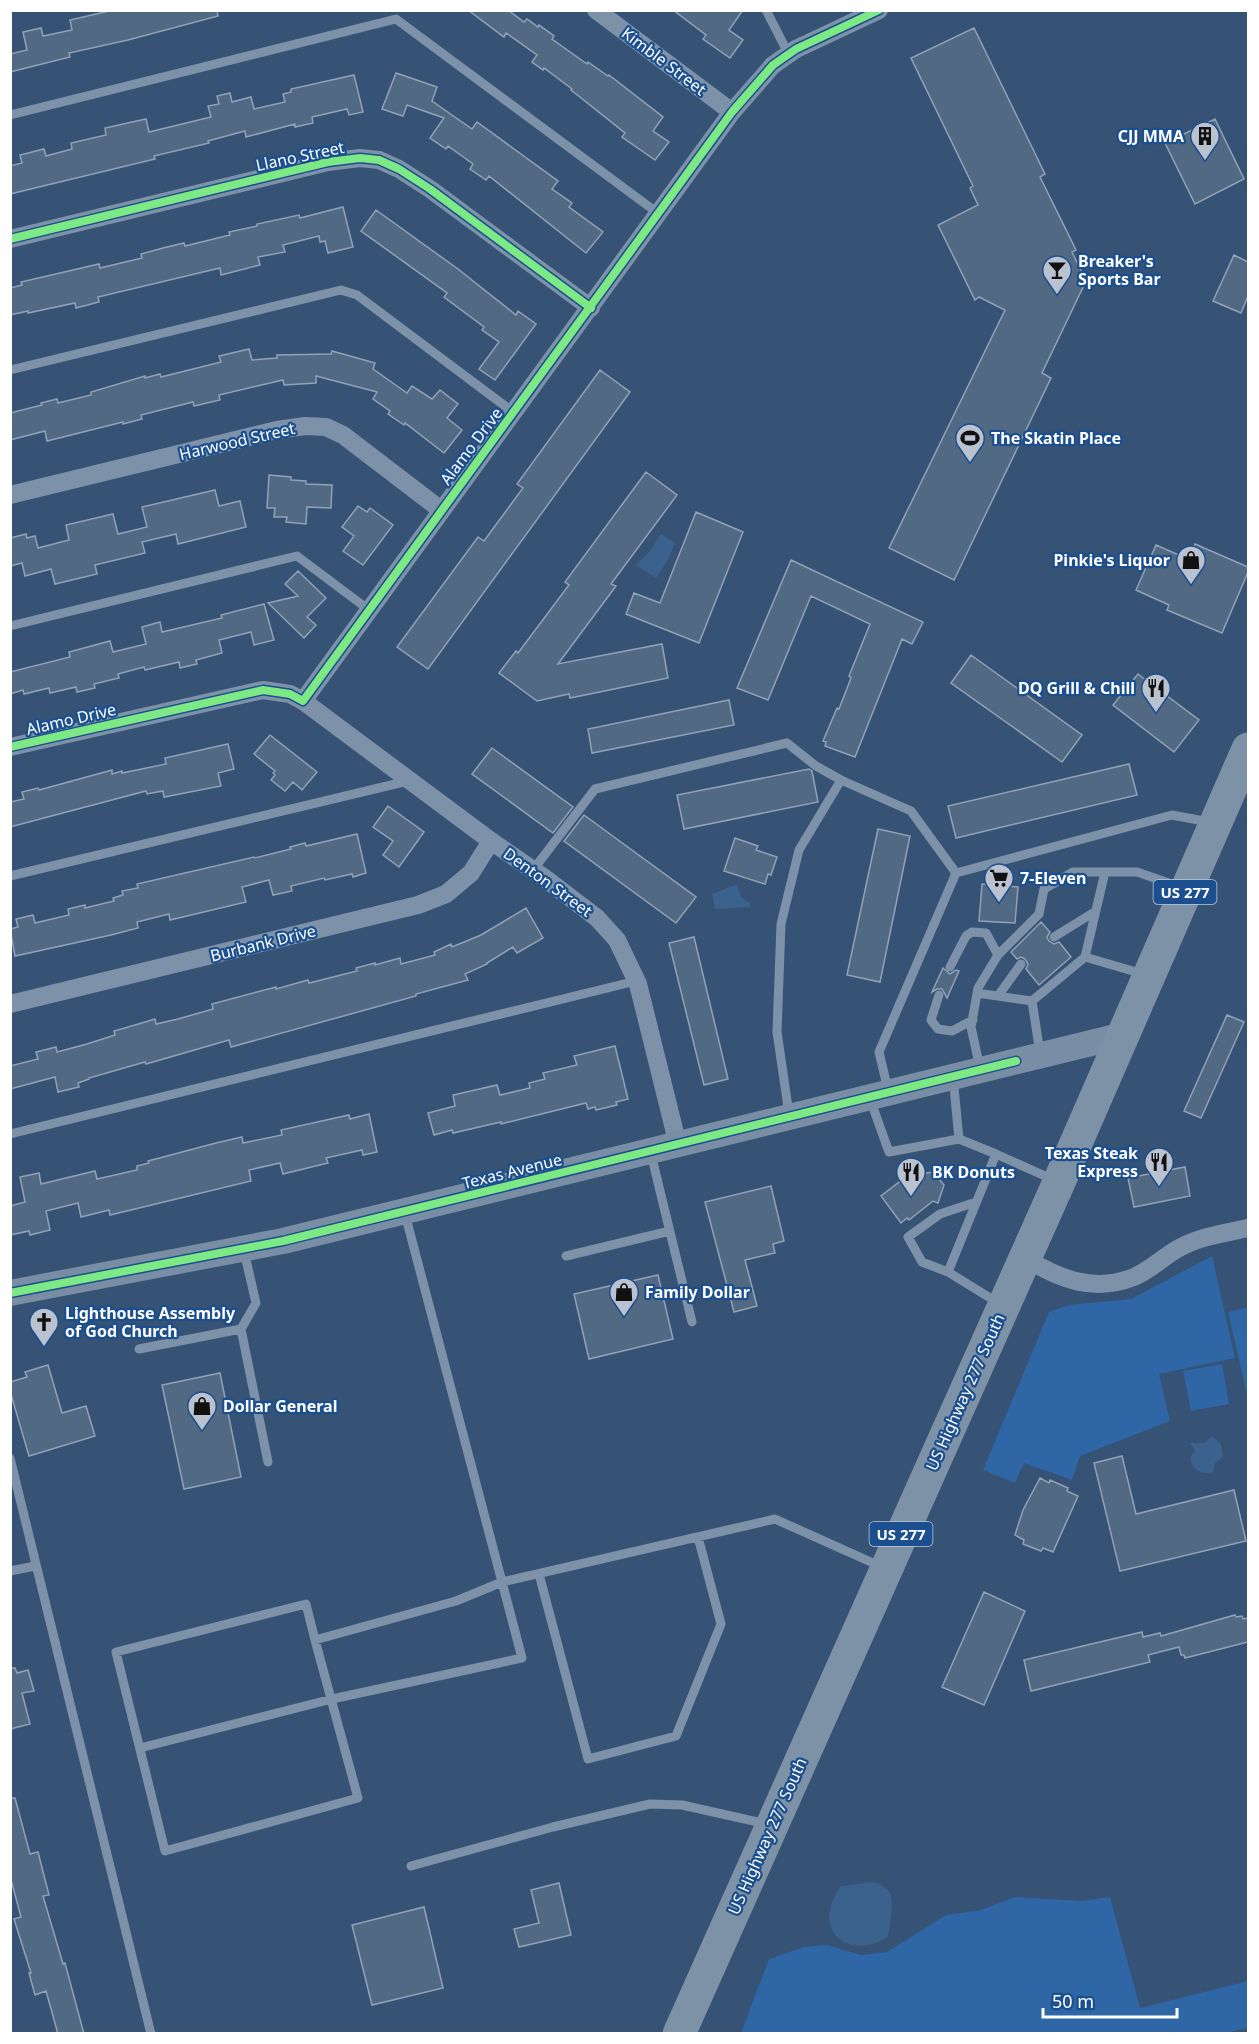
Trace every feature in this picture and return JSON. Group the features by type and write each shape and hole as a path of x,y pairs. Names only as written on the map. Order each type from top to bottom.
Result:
{"highway":[{"name":"US Highway 277 South","path":"680,2034 1124,1035 1248,749"}],"street":[{"name":"Kimble Street","path":"596,10 732,112"},
{"name":"Alamo Drive","path":"10,747 263,690 290,694 303,701 732,112 773,65 796,49 879,10"},
{"name":"Llano Street","path":"10,240 328,162 360,158 379,160 399,169 430,189 591,308"},
{"name":"Harwood Street","path":"10,495 277,430 305,426 326,427 343,435 441,510"},
{"name":"Denton Street","path":"303,701 597,918 617,940 636,981 678,1145"},
{"name":"Burbank Drive","path":"10,1004 418,906 446,894 471,873 491,841"},
{"name":"Texas Avenue","path":"10,1293 284,1241 1124,1035"},
{"path":"1025,1258 1050,1273 1074,1282 1105,1285 1136,1277 1180,1247 1206,1237 1248,1228"}],"lane":[{"path":"766,10 789,55"},
{"path":"10,115 396,19 658,214"},
{"path":"10,370 341,290 357,295 513,412"},
{"path":"10,626 297,556 369,610"},
{"path":"532,870 595,789 787,744 816,766 841,780 911,811 956,873"},
{"path":"789,1116 777,1032 781,924 799,850 841,780"},
{"path":"10,876 410,781"},
{"path":"956,873 1172,815 1215,824"},
{"path":"981,1070 971,1027 978,988 998,955 1039,914 1044,889 1073,872 1137,872 1187,889"},
{"path":"977,993 1032,1001 1084,957 1105,872"},
{"path":"956,873 879,1052 879,1095 889,1152 959,1139 1059,1182"},
{"path":"1054,936 1096,910"},
{"path":"950,967 966,936 972,932 986,933 998,955"},
{"path":"1084,957 1149,975"},
{"path":"998,996 1021,964"},
{"path":"10,1134 636,981"},
{"path":"939,995 931,1020 938,1029 952,1031 973,1020"},
{"path":"1032,1001 1040,1055"},
{"path":"953,1077 959,1139"},
{"path":"650,1152 692,1322"},
{"path":"948,1272 996,1154"},
{"path":"976,1202 940,1214 908,1237 922,1262 948,1272 1003,1306"},
{"path":"140,1748 332,1699 522,1658 405,1211"},
{"path":"566,1256 670,1231"},
{"path":"243,1248 256,1303 241,1329 268,1461"},
{"path":"139,1349 241,1329"},
{"path":"10,1458 151,2034"},
{"path":"315,1640 456,1601 502,1582 775,1519 886,1568"},
{"path":"539,1574 588,1759 676,1736 721,1624 698,1537"},
{"path":"10,1571 35,1566"},
{"path":"306,1604 332,1699 358,1798 165,1851 116,1652 306,1604"},
{"path":"411,1866 553,1827 650,1804 682,1805 772,1826"}],"shaded area":[{"path":"661,534 675,543 668,560 656,578 636,565 650,551"},
{"path":"737,884 741,897 750,903 750,907 715,909 712,894"},
{"path":"1212,1256 1235,1358 1159,1374 1170,1421 1080,1456 1072,1480 1024,1463 1015,1483 983,1470 1049,1312 1069,1305 1131,1299"},
{"path":"1248,1307 1248,1399 1228,1312"},
{"path":"1222,1364 1229,1404 1191,1411 1183,1371"},
{"path":"1212,1436 1221,1444 1223,1457 1215,1463 1213,1472 1202,1472 1191,1462 1190,1458 1195,1450 1190,1443 1204,1443"},
{"path":"874,1882 890,1893 892,1902 888,1937 873,1944 859,1946 846,1943 837,1937 831,1928 829,1916 832,1902 841,1886"},
{"path":"1015,1897 1081,1901 1110,1897 1140,2008 1248,1981 1248,2028 1221,2034 741,2033 769,1959 804,1947 827,1945 861,1955 887,1952 946,1915 981,1910"}],"building":[{"path":"217,10 218,16 69,53 70,57 10,72 10,54 27,50 23,32 41,28 43,36 72,30 70,20 109,11"},
{"path":"468,10 508,10 524,22 527,19 538,27 539,25 554,36 552,39 587,64 588,62 609,75 663,117 653,131 669,142 655,160 622,137 625,133 572,89 532,62 537,55 506,33 504,37"},
{"path":"673,10 743,10 729,30 743,40 730,58 703,39 706,35"},
{"path":"974,28 1045,174 1040,177 1076,250 1072,252 1086,281 1042,373 1051,378 954,580 889,548 1005,310 979,297 975,300 938,225 978,205 970,188 973,186 911,58"},
{"path":"396,73 437,87 432,101 472,129 477,122 558,181 552,189 572,203 569,207 603,232 586,253 489,176 486,180 470,169 473,164 448,146 446,149 430,138 444,118 407,105 403,116 382,109"},
{"path":"354,75 363,112 349,115 347,109 312,117 313,123 295,127 295,124 246,137 245,131 208,141 209,143 154,156 155,159 10,194 10,166 22,163 20,155 44,149 46,156 72,149 71,143 106,135 105,128 146,119 149,132 211,117 208,106 219,104 217,96 230,93 232,102 251,97 254,109 285,102 283,94 291,92 291,89"},
{"name":"CJJ MMA","path":"1215,119 1244,179 1195,204 1165,143"},
{"path":"343,207 353,247 328,253 325,241 320,242 319,236 283,245 285,252 258,257 260,265 221,275 220,268 98,297 99,302 76,308 75,303 10,315 10,288 22,285 21,282 99,264 100,268 142,258 141,254 163,248 184,243 185,246 230,235 229,232 257,226 257,224 299,215 300,218"},
{"path":"376,210 458,269 516,315 518,311 536,324 495,380 479,369 499,342 482,330 484,327 444,297 447,293 361,231"},
{"path":"1234,255 1248,262 1248,296 1241,313 1213,301"},
{"path":"249,349 252,360 277,358 277,355 331,354 332,351 375,363 373,369 407,393 412,386 432,399 440,390 458,404 447,418 462,430 444,453 405,423 404,425 388,414 390,411 373,399 377,392 316,376 316,383 284,385 283,380 219,395 220,400 194,406 193,402 141,415 142,419 47,441 45,431 10,440 10,413 57,399 58,403 91,395 91,392 145,376 145,378 160,374 161,377 221,362 219,356"},
{"path":"600,370 630,392 428,669 397,647 478,537 484,541 523,488 517,484"},
{"path":"646,472 677,495 611,584 616,586 558,664 662,644 668,678 570,698 569,694 537,701 499,673 516,651 518,653 569,585 565,582"},
{"path":"269,475 291,477 291,480 306,481 306,484 332,485 331,508 307,507 306,524 286,522 287,517 274,517 275,508 267,508"},
{"path":"215,490 219,506 240,501 246,527 178,544 176,534 142,542 145,553 95,565 97,574 55,584 51,569 25,576 22,563 10,566 10,538 26,534 27,538 35,536 38,548 69,540 66,525 113,514 118,534 147,527 142,507"},
{"path":"358,506 367,512 370,508 393,525 363,565 343,551 354,536 342,527"},
{"path":"696,512 743,532 699,643 626,614 634,593 660,603"},
{"name":"Pinkie's Liquor","path":"1195,544 1248,567 1248,572 1222,633 1167,610 1169,605 1136,590 1156,545 1188,559"},
{"path":"791,560 923,622 912,644 902,639 855,757 825,746 826,742 823,741 837,708 839,709 851,678 849,676 870,624 811,596 768,700 737,688"},
{"path":"298,571 326,598 307,617 316,625 304,638 268,603 298,596 285,584"},
{"path":"264,604 274,640 254,645 251,632 219,640 222,653 196,660 197,664 180,668 179,662 145,670 144,667 118,674 119,678 94,684 95,688 77,692 76,687 50,693 49,688 24,694 23,690 10,694 10,672 70,657 69,652 110,641 113,652 146,644 142,627 160,622 162,632 222,618 221,615"},
{"path":"971,655 1082,735 1062,762 951,683"},
{"name":"DQ Grill & Chill","path":"1138,674 1199,720 1174,752 1113,705"},
{"path":"729,700 734,725 592,753 588,729"},
{"path":"270,735 317,772 302,790 293,782 285,791 271,780 275,771 254,754"},
{"path":"228,744 234,769 218,773 221,786 164,797 163,791 147,794 146,791 10,827 10,802 24,799 22,792 38,788 39,790 112,770 112,774 122,771 122,773 166,764 165,758"},
{"path":"492,748 573,807 553,833 472,774"},
{"path":"1129,764 1137,795 956,838 948,806"},
{"path":"809,769 812,771 818,802 684,829 677,795"},
{"path":"388,806 424,832 399,867 383,855 393,841 373,827"},
{"path":"584,815 696,897 676,923 564,841"},
{"path":"878,829 910,836 880,982 847,975"},
{"path":"357,834 366,873 353,877 352,874 325,880 324,878 291,886 292,891 273,895 269,880 242,887 246,902 170,920 169,914 137,922 138,928 15,956 10,929 18,927 16,919 33,915 35,923 69,915 68,909 85,905 85,908 114,901 113,898 123,895 122,891 138,888 137,884 255,858 305,843 306,846"},
{"path":"735,838 758,846 756,850 777,857 771,875 768,874 765,884 724,871"},
{"name":"7-Eleven","path":"982,884 1018,887 1015,923 979,921"},
{"path":"526,908 543,938 517,953 513,947 487,964 465,974 468,980 231,1047 229,1040 146,1064 145,1062 89,1078 78,1083 79,1087 58,1092 55,1077 10,1089 10,1066 38,1059 36,1052 56,1047 57,1052 87,1044 115,1035 114,1031 155,1019 156,1024 178,1019 213,1009 212,1004 276,987 276,989 308,980 309,983 357,971 356,968 375,963 375,965 400,958 401,964 435,955 434,952 451,944 452,947 481,935"},
{"path":"1041,922 1050,932 1047,937 1049,941 1054,944 1059,942 1071,957 1039,985 1026,969 1028,964 1025,959 1021,957 1017,959 1011,952"},
{"path":"694,937 728,1079 704,1085 669,943"},
{"path":"943,968 950,974 956,970 959,971 947,998 942,989 932,992"},
{"path":"1227,1015 1244,1022 1201,1118 1184,1111"},
{"path":"615,1046 628,1099 616,1102 617,1105 596,1110 595,1107 588,1109 586,1103 501,1124 501,1122 453,1133 452,1130 434,1135 428,1113 455,1106 453,1095 497,1085 500,1095 530,1088 529,1083 545,1079 543,1073 577,1065 574,1056"},
{"path":"369,1114 377,1152 363,1155 362,1150 326,1158 328,1163 283,1174 280,1163 249,1170 251,1181 110,1215 109,1210 81,1217 78,1203 46,1211 50,1230 30,1235 29,1231 10,1235 10,1206 25,1202 20,1177 39,1173 41,1184 95,1171 97,1179 137,1170 137,1166 149,1163 148,1161 216,1143 242,1137 243,1143 282,1135 281,1130 349,1115 350,1119"},
{"name":"Texas Steak Express","path":"1185,1167 1190,1196 1134,1207 1128,1178"},
{"name":"BK Donuts","path":"933,1172 944,1185 938,1203 933,1201 909,1220 907,1218 901,1223 881,1196 907,1176"},
{"path":"771,1186 784,1241 773,1244 775,1253 745,1260 757,1306 734,1312 705,1202"},
{"name":"Family Dollar","path":"658,1275 673,1339 589,1359 574,1294"},
{"path":"48,1365 62,1413 86,1406 95,1436 29,1456 10,1391 10,1382 27,1377 25,1372"},
{"name":"Dollar General","path":"220,1373 241,1477 184,1489 162,1385"},
{"path":"1122,1456 1136,1514 1234,1490 1246,1541 1120,1571 1094,1463"},
{"path":"1040,1478 1068,1488 1067,1491 1078,1496 1053,1552 1043,1548 1041,1551 1023,1544 1024,1540 1015,1535 1023,1510"},
{"path":"984,1592 1025,1611 984,1705 942,1687"},
{"path":"1235,1615 1236,1617 1242,1616 1243,1619 1248,1618 1248,1642 1185,1658 1181,1655 1179,1647 1148,1655 1150,1662 1031,1691 1024,1660 1142,1632 1143,1637 1160,1633 1161,1636"},
{"path":"10,1668 15,1668 17,1673 28,1670 34,1691 22,1693 30,1724 10,1729"},
{"path":"10,1798 15,1798 30,1854 38,1852 49,1895 43,1896 63,1964 65,1963 84,2034 58,2034 46,1991 35,1995 29,1973 31,1973 14,1919 21,1917 10,1876"},
{"path":"559,1883 571,1935 519,1947 514,1929 539,1923 531,1890"},
{"path":"424,1907 443,1988 372,2005 352,1925"}],"cycle path":[{"path":"10,747 263,690 290,694 303,701 732,112 773,65 796,49 879,10"},
{"path":"10,239 328,162 360,158 379,160 399,169 430,189 591,308"},
{"path":"10,1293 283,1241 1016,1061"}],"place":[{"name":"CJJ MMA","path":"1205,162"},
{"name":"Breaker's Sports Bar","path":"1057,296"},
{"name":"The Skatin Place","path":"970,464"},
{"name":"Pinkie's Liquor","path":"1191,586"},
{"name":"DQ Grill & Chill","path":"1156,714"},
{"name":"7-Eleven","path":"999,904"},
{"name":"Texas Steak Express","path":"1159,1188"},
{"name":"BK Donuts","path":"911,1198"},
{"name":"Family Dollar","path":"624,1318"},
{"name":"Lighthouse Assembly of God Church","path":"44,1348"},
{"name":"Dollar General","path":"202,1432"}]}
